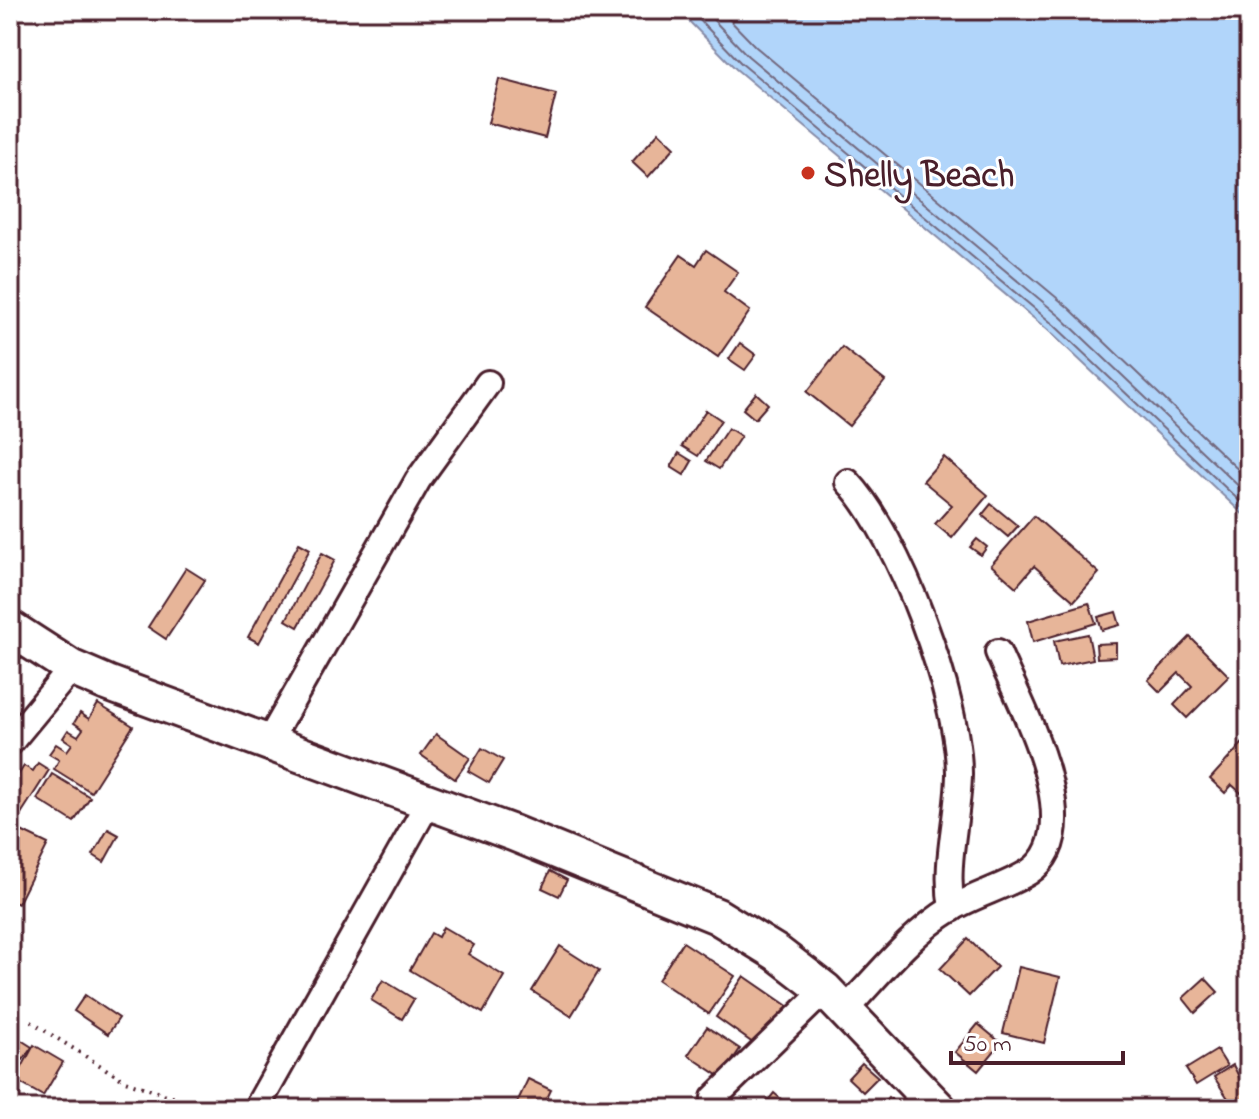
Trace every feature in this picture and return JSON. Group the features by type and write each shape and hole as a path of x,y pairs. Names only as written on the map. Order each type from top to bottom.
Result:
{"street":[{"path":"268,743 418,480 488,383"},
{"path":"848,482 871,511 895,556 947,701 959,774 947,869 952,909"},
{"path":"10,628 72,668 684,901 777,953 835,1000 939,1109"},
{"path":"714,1098 835,1000 894,959 952,909 1030,871 1045,854 1056,823 1036,744 998,652"},
{"path":"10,743 72,668"},
{"path":"256,1109 428,803"}],"path":[{"path":"31,1022 125,1081 208,1109"}],"water":[{"path":"678,10 1249,10 1249,520 1049,331 736,69"}],"building":[{"path":"499,79 556,94 545,138 488,123"},
{"path":"659,132 675,147 648,177 632,162"},
{"path":"706,250 738,272 724,292 750,311 718,357 645,307 681,255 696,265"},
{"path":"740,343 756,355 745,370 729,359"},
{"path":"842,347 885,381 849,426 807,392"},
{"path":"756,393 768,404 755,419 743,409"},
{"path":"706,410 721,420 698,456 682,446"},
{"path":"728,428 741,436 719,469 706,461"},
{"path":"679,453 692,461 684,475 671,467"},
{"path":"944,457 988,495 952,538 935,524 952,505 923,481"},
{"path":"991,504 1018,526 1008,537 982,515"},
{"path":"1034,516 1099,573 1074,601 1034,566 1016,587 991,565"},
{"path":"977,539 987,547 981,555 970,547"},
{"path":"299,543 310,549 259,643 248,637"},
{"path":"322,553 335,560 298,627 286,620"},
{"path":"186,568 205,580 166,639 148,627"},
{"path":"1089,603 1096,623 1033,642 1028,621"},
{"path":"1116,612 1120,625 1102,630 1098,617"},
{"path":"1088,634 1093,659 1059,666 1054,641"},
{"path":"1190,637 1229,676 1187,718 1174,705 1192,686 1179,673 1160,692 1148,680"},
{"path":"1116,643 1116,657 1097,658 1096,644"},
{"path":"98,704 133,726 91,792 54,769 59,760 49,754 56,744 67,751 72,744 63,738 68,730 78,736 83,729 74,723 80,713 89,719"},
{"path":"436,734 470,758 455,779 421,755"},
{"path":"1249,736 1249,800 1232,785 1225,793 1210,779"},
{"path":"482,748 503,760 489,783 468,771"},
{"path":"38,763 49,770 19,817 10,812 14,805 10,799 16,790 11,786 24,766 33,771"},
{"path":"52,774 90,797 74,822 37,799"},
{"path":"13,827 48,844 18,904 10,900"},
{"path":"108,829 119,835 104,862 93,855"},
{"path":"550,871 567,880 559,896 542,888"},
{"path":"443,927 474,945 468,954 504,976 483,1013 410,970 431,933 438,937"},
{"path":"968,939 997,967 969,996 940,969"},
{"path":"683,942 735,976 709,1014 658,980"},
{"path":"560,946 599,971 571,1016 532,991"},
{"path":"1019,967 1060,977 1044,1043 1003,1033"},
{"path":"744,976 789,1007 760,1048 716,1017"},
{"path":"1205,978 1218,992 1195,1013 1183,998"},
{"path":"383,980 414,999 402,1019 371,1000"},
{"path":"85,995 119,1018 108,1034 74,1011"},
{"path":"978,1024 1001,1043 978,1071 955,1052"},
{"path":"707,1027 740,1049 721,1077 688,1055"},
{"path":"10,1033 32,1047 23,1060 10,1052"},
{"path":"34,1045 63,1062 43,1096 15,1080"},
{"path":"1217,1050 1227,1066 1196,1085 1186,1069"},
{"path":"862,1063 878,1077 863,1092 848,1078"},
{"path":"1233,1065 1249,1096 1233,1106 1214,1077"},
{"path":"528,1079 551,1090 542,1109 514,1109"},
{"path":"774,1093 788,1105 784,1109 761,1109"},
{"path":"888,1097 902,1109 878,1109"}],"place":[{"name":"Shelly Beach","path":"808,173"}]}
